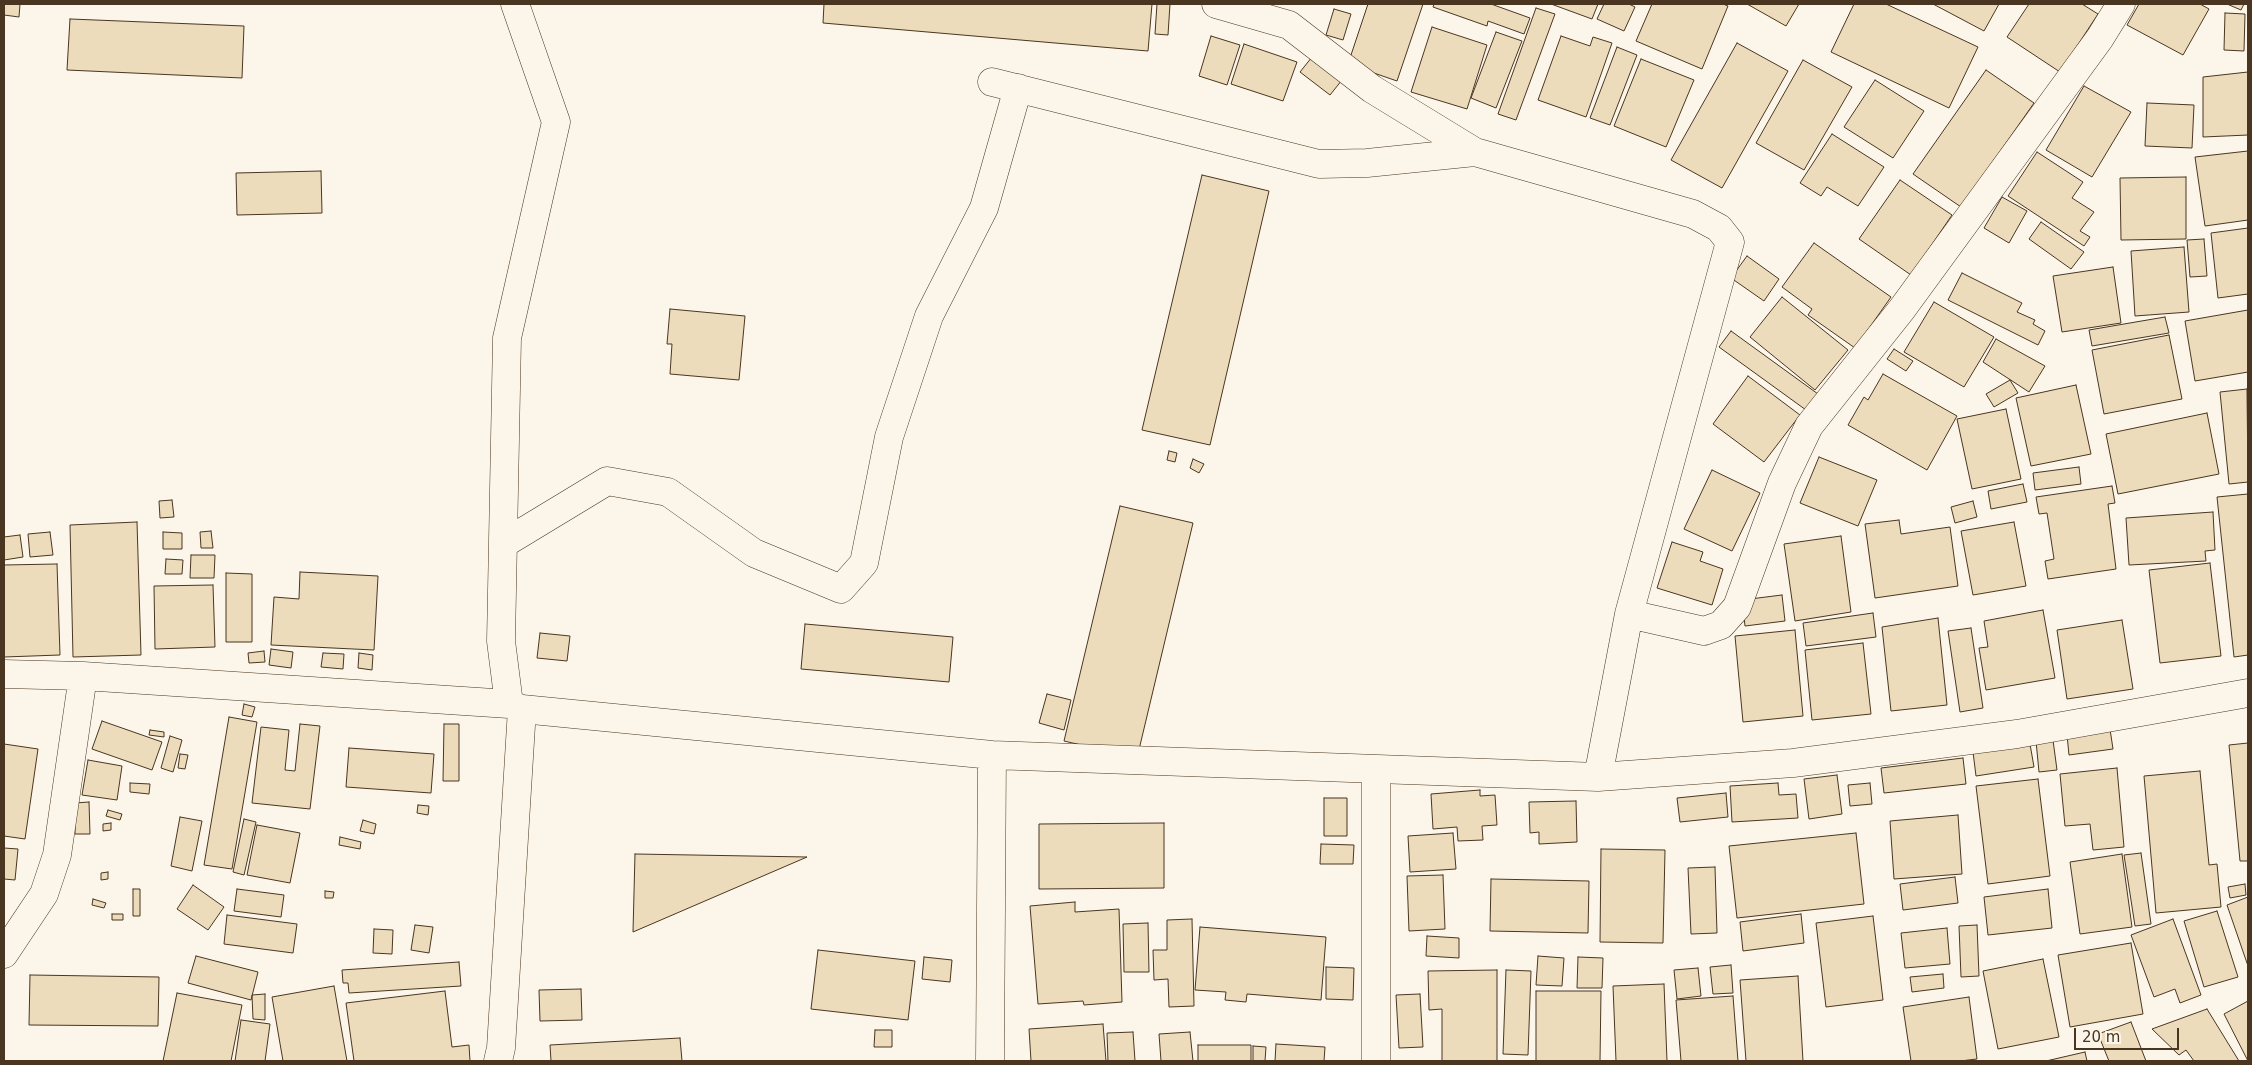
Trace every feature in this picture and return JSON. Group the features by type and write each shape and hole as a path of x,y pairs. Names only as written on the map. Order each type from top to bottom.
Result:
{"street":[{"path":"498,1061 501,1048 516,707 501,641 507,338 556,122 515,4"},
{"path":"1216,4 1292,15 1372,89 1475,152 1693,214 1719,228 1730,242 1629,614 1598,778"},
{"path":"1629,614 1704,631 1721,625 1737,607 1782,483 1810,426 1902,309 2100,38 2121,4"},
{"path":"992,82 1319,164 1367,163 1475,152"},
{"path":"503,544 607,481 668,492 754,553 841,589 864,563 888,437 929,316 984,208 1018,88"},
{"path":"4,674 84,676 516,707 992,755 1598,778 1793,763 2017,734 2248,693"},
{"path":"4,954 44,894 57,856 84,676"},
{"path":"990,1061 992,755"},
{"path":"1376,770 1376,1061"}],"building":[{"path":"4,4 20,4 19,17 4,15"},
{"path":"824,4 1152,4 1148,51 823,23"},
{"path":"1157,4 1170,4 1168,35 1155,34"},
{"path":"1368,4 1423,4 1397,81 1348,64"},
{"path":"1434,4 1491,4 1530,18 1524,34 1488,21 1487,26 1433,7"},
{"path":"1551,4 1598,4 1592,19"},
{"path":"1604,4 1629,4 1635,7 1624,31 1597,19"},
{"path":"1652,4 1723,4 1728,6 1702,69 1636,41"},
{"path":"1747,4 1799,4 1786,26"},
{"path":"1854,4 1886,4 1978,47 1949,108 1831,52"},
{"path":"1933,4 1999,4 1984,31"},
{"path":"2029,4 2082,4 2098,14 2060,72 2007,37"},
{"path":"2139,4 2200,4 2209,9 2183,55 2127,25"},
{"path":"2227,4 2244,4 2241,10"},
{"path":"1536,8 1555,14 1516,120 1498,114"},
{"path":"1334,9 1351,14 1343,40 1326,35"},
{"path":"2225,13 2245,14 2244,51 2224,50"},
{"path":"70,19 244,26 242,78 67,70"},
{"path":"1432,27 1487,45 1467,109 1411,92"},
{"path":"1496,32 1522,41 1496,108 1471,98"},
{"path":"1211,36 1240,45 1227,85 1199,76"},
{"path":"1561,36 1590,46 1593,37 1612,43 1586,117 1538,100"},
{"path":"1737,43 1788,71 1722,188 1671,160"},
{"path":"1244,44 1297,62 1283,101 1231,84"},
{"path":"1617,47 1637,55 1610,125 1590,118"},
{"path":"1312,57 1342,80 1330,95 1300,72"},
{"path":"1641,59 1694,80 1666,147 1614,126"},
{"path":"1803,60 1852,87 1804,170 1756,143"},
{"path":"1986,70 2034,103 1961,207 1913,174"},
{"path":"2248,72 2248,135 2203,137 2203,77"},
{"path":"1875,80 1924,111 1893,158 1844,127"},
{"path":"2084,86 2131,112 2092,177 2046,150"},
{"path":"2147,103 2194,105 2192,148 2145,146"},
{"path":"1832,134 1884,167 1858,206 1827,187 1821,196 1800,183"},
{"path":"2248,151 2248,220 2205,226 2195,157"},
{"path":"2037,152 2083,182 2072,198 2094,212 2080,231 2090,237 2084,246 2008,196"},
{"path":"321,171 322,213 237,215 236,173"},
{"path":"1202,175 1269,191 1210,445 1142,430"},
{"path":"2186,177 2186,239 2121,240 2120,178"},
{"path":"1900,180 1952,215 1911,275 1859,239"},
{"path":"2002,197 2027,211 2009,243 1984,228"},
{"path":"2041,222 2084,252 2071,269 2029,239"},
{"path":"2248,228 2248,294 2218,298 2211,233"},
{"path":"2204,239 2207,276 2190,277 2187,240"},
{"path":"1814,243 1891,297 1855,348 1808,315 1812,309 1782,287"},
{"path":"2184,247 2189,312 2135,316 2131,251"},
{"path":"1747,256 1779,279 1764,301 1731,278"},
{"path":"2113,267 2121,323 2062,332 2053,276"},
{"path":"1962,273 2022,303 2017,312 2035,320 2033,324 2045,331 2038,345 1948,300"},
{"path":"1782,297 1848,350 1815,390 1750,337"},
{"path":"1934,302 1994,337 1964,387 1904,352"},
{"path":"670,309 745,316 739,380 670,374 672,344 667,344"},
{"path":"2248,310 2248,372 2195,381 2185,321"},
{"path":"2165,317 2169,333 2092,346 2089,330"},
{"path":"1731,331 1818,394 1806,410 1719,347"},
{"path":"2169,335 2182,399 2104,414 2092,350"},
{"path":"1996,339 2045,366 2029,392 1983,362"},
{"path":"1894,349 1913,361 1906,371 1887,359"},
{"path":"1883,374 1957,416 1927,470 1848,425 1864,397 1868,400"},
{"path":"1748,376 1800,415 1764,462 1713,424"},
{"path":"2010,380 2018,393 1994,407 1986,394"},
{"path":"2076,385 2091,454 2031,466 2016,398"},
{"path":"2247,389 2248,482 2229,484 2220,392"},
{"path":"2006,409 2021,479 1972,489 1957,419"},
{"path":"2207,413 2219,474 2118,494 2106,434"},
{"path":"1169,451 1177,453 1175,462 1167,460"},
{"path":"1819,457 1877,480 1858,526 1800,503"},
{"path":"1193,459 1204,464 1199,473 1190,468"},
{"path":"2079,467 2081,484 2035,490 2033,473"},
{"path":"1712,470 1760,493 1732,551 1684,529"},
{"path":"2023,484 2027,502 1991,509 1988,491"},
{"path":"2112,486 2115,503 2108,504 2116,569 2048,579 2045,561 2054,559 2047,513 2039,514 2036,497"},
{"path":"2248,494 2248,655 2234,657 2217,497"},
{"path":"172,500 174,517 160,518 159,501"},
{"path":"1973,501 1977,517 1955,523 1951,507"},
{"path":"1120,506 1193,523 1137,758 1064,741"},
{"path":"2213,512 2215,550 2205,551 2206,561 2129,565 2126,518"},
{"path":"1899,520 1901,534 1950,527 1958,586 1875,598 1865,524"},
{"path":"137,522 141,655 73,657 70,525"},
{"path":"2014,522 2026,586 1973,595 1961,531"},
{"path":"211,531 213,548 201,548 200,532"},
{"path":"50,532 53,555 30,557 28,534"},
{"path":"163,532 182,533 182,549 163,549"},
{"path":"20,535 23,557 4,560 4,537"},
{"path":"1841,536 1851,612 1795,621 1784,544"},
{"path":"1672,542 1703,552 1700,561 1723,569 1712,605 1657,588"},
{"path":"191,555 215,555 214,578 190,578"},
{"path":"166,559 183,560 182,574 165,574"},
{"path":"2210,563 2221,656 2160,663 2149,570"},
{"path":"57,564 60,655 4,657 4,565"},
{"path":"300,572 378,576 374,650 271,645 274,597 299,599"},
{"path":"226,573 252,574 252,642 226,642"},
{"path":"213,585 215,647 155,649 154,586"},
{"path":"1782,595 1785,621 1745,626 1742,600"},
{"path":"2043,610 2055,678 1986,690 1979,648 1988,647 1984,621"},
{"path":"1873,613 1876,637 1806,646 1803,623"},
{"path":"1938,618 1947,705 1891,711 1882,627"},
{"path":"2122,620 2133,689 2067,699 2057,630"},
{"path":"805,624 953,637 949,682 801,669"},
{"path":"1971,628 1983,708 1960,712 1948,631"},
{"path":"1795,630 1803,716 1743,722 1735,636"},
{"path":"540,633 570,636 567,661 537,658"},
{"path":"1863,643 1871,714 1812,720 1805,650"},
{"path":"271,649 293,652 291,668 269,665"},
{"path":"264,651 265,662 249,663 248,653"},
{"path":"323,653 344,654 343,669 321,667"},
{"path":"359,653 373,655 372,670 358,668"},
{"path":"1047,694 1071,700 1064,730 1039,723"},
{"path":"244,704 255,707 252,717 242,715"},
{"path":"229,717 257,722 232,869 204,865"},
{"path":"102,721 162,742 152,770 92,749"},
{"path":"300,724 320,726 310,809 252,803 261,727 289,730 285,770 295,771"},
{"path":"444,724 459,724 459,781 443,781"},
{"path":"2110,729 2113,749 2069,755 2067,735"},
{"path":"150,730 164,732 164,737 149,735"},
{"path":"170,736 182,740 173,772 161,768"},
{"path":"2053,740 2057,770 2039,772 2036,741"},
{"path":"2248,743 2248,861 2240,861 2229,745"},
{"path":"4,744 38,749 25,839 4,836"},
{"path":"2030,744 2034,767 1976,776 1973,752"},
{"path":"349,748 434,754 431,793 346,787"},
{"path":"180,754 188,755 185,769 178,768"},
{"path":"1963,758 1966,784 1884,793 1881,768"},
{"path":"88,760 122,766 117,800 82,795"},
{"path":"2117,768 2124,847 2093,850 2090,824 2065,826 2060,774"},
{"path":"2200,771 2209,865 2217,864 2221,907 2156,913 2144,776"},
{"path":"1837,775 1842,814 1809,819 1804,779"},
{"path":"2038,779 2050,876 1988,884 1976,786"},
{"path":"130,783 150,784 149,794 130,792"},
{"path":"1778,783 1779,795 1796,794 1798,818 1732,822 1730,786"},
{"path":"1870,783 1872,804 1850,806 1848,785"},
{"path":"1480,790 1480,796 1495,795 1497,825 1482,826 1483,840 1458,841 1457,827 1433,829 1431,794"},
{"path":"1726,793 1728,817 1680,822 1677,798"},
{"path":"1324,798 1347,798 1347,836 1324,836"},
{"path":"1576,801 1577,842 1539,844 1539,832 1530,833 1529,802"},
{"path":"89,802 90,834 75,834 75,803"},
{"path":"418,805 429,806 428,815 417,813"},
{"path":"108,810 122,814 120,820 106,816"},
{"path":"1958,815 1962,874 1894,879 1890,821"},
{"path":"180,817 202,821 192,871 171,866"},
{"path":"244,819 256,822 244,875 233,872"},
{"path":"363,820 376,824 374,834 360,831"},
{"path":"111,823 111,830 103,831 103,824"},
{"path":"1164,823 1164,888 1039,889 1039,824"},
{"path":"257,825 300,833 290,883 247,875"},
{"path":"1453,833 1456,869 1410,872 1408,836"},
{"path":"1856,833 1864,904 1737,918 1729,846"},
{"path":"340,837 361,842 360,849 339,845"},
{"path":"1321,844 1354,845 1353,864 1320,864"},
{"path":"4,848 18,849 15,880 4,879"},
{"path":"1601,849 1665,850 1663,943 1600,942"},
{"path":"2141,853 2151,924 2135,926 2124,855"},
{"path":"635,854 807,857 633,932"},
{"path":"2122,854 2132,927 2080,934 2070,862"},
{"path":"1715,867 1717,933 1691,934 1688,868"},
{"path":"108,872 108,879 101,880 101,873"},
{"path":"1443,875 1445,929 1409,931 1407,876"},
{"path":"1955,877 1958,903 1903,910 1900,884"},
{"path":"1491,879 1589,881 1588,933 1490,931"},
{"path":"2245,884 2246,895 2230,898 2228,887"},
{"path":"193,885 224,907 208,930 177,909"},
{"path":"133,889 140,889 140,916 133,916"},
{"path":"237,889 284,895 281,917 234,911"},
{"path":"2048,889 2052,928 1988,935 1984,897"},
{"path":"325,891 334,892 333,898 325,898"},
{"path":"2248,897 2248,966 2227,905"},
{"path":"93,899 106,903 104,908 92,905"},
{"path":"1075,902 1075,912 1119,909 1122,1002 1084,1005 1083,1001 1038,1004 1030,906"},
{"path":"2217,911 2238,977 2204,987 2184,921"},
{"path":"112,914 123,914 123,920 112,920"},
{"path":"1801,914 1804,943 1743,951 1740,922"},
{"path":"227,915 297,924 293,953 224,944"},
{"path":"1873,916 1883,1000 1826,1007 1816,923"},
{"path":"1192,919 1194,1006 1169,1007 1168,979 1154,980 1153,950 1167,950 1167,920"},
{"path":"2173,919 2201,995 2180,1003 2175,989 2154,997 2131,935"},
{"path":"1148,923 1149,972 1124,972 1123,924"},
{"path":"415,925 433,927 429,953 411,950"},
{"path":"1977,925 1979,976 1961,977 1959,926"},
{"path":"1200,927 1326,937 1321,1000 1247,994 1246,1002 1225,1000 1226,992 1195,990"},
{"path":"1947,928 1950,964 1905,968 1901,933"},
{"path":"374,929 393,930 392,954 373,953"},
{"path":"1427,936 1459,938 1459,958 1426,956"},
{"path":"2131,943 2143,1014 2070,1027 2058,955"},
{"path":"818,950 915,961 908,1020 811,1009"},
{"path":"196,956 258,972 251,1000 188,983"},
{"path":"1538,956 1564,958 1562,986 1536,985"},
{"path":"924,957 952,960 950,982 922,979"},
{"path":"1578,957 1603,958 1602,988 1577,988"},
{"path":"2043,959 2059,1037 1998,1049 1983,971"},
{"path":"459,962 461,986 349,993 348,983 343,983 342,970"},
{"path":"1731,965 1733,993 1713,994 1710,967"},
{"path":"1326,967 1354,968 1353,1000 1326,999"},
{"path":"1698,968 1701,996 1677,999 1674,970"},
{"path":"1497,970 1497,1061 1442,1061 1442,1009 1429,1010 1428,971"},
{"path":"1506,970 1531,971 1528,1055 1503,1054"},
{"path":"1943,974 1944,988 1912,992 1910,977"},
{"path":"30,975 159,977 158,1026 29,1025"},
{"path":"1798,976 1803,1061 1746,1061 1740,980"},
{"path":"1664,984 1667,1061 1616,1061 1613,986"},
{"path":"334,986 347,1061 283,1061 272,997"},
{"path":"581,989 582,1020 540,1021 539,990"},
{"path":"445,991 452,1047 469,1045 470,1061 354,1061 346,1003"},
{"path":"1536,991 1601,991 1600,1061 1536,1061"},
{"path":"177,993 242,1005 231,1061 163,1061"},
{"path":"265,994 265,1020 253,1019 252,995"},
{"path":"1420,994 1423,1047 1399,1048 1396,995"},
{"path":"1733,996 1738,1061 1681,1061 1676,1000"},
{"path":"1969,997 1977,1059 1911,1061 1903,1007"},
{"path":"2248,1001 2248,1061 2224,1014"},
{"path":"2207,1009 2239,1061 2194,1061 2186,1050 2179,1055 2152,1029"},
{"path":"241,1020 270,1024 265,1061 235,1061"},
{"path":"2131,1022 2146,1061 2109,1061 2098,1034"},
{"path":"1103,1024 1106,1061 1031,1061 1029,1029"},
{"path":"875,1030 892,1030 892,1047 874,1047"},
{"path":"1133,1032 1135,1061 1108,1061 1107,1033"},
{"path":"1190,1032 1193,1061 1161,1061 1159,1034"},
{"path":"680,1038 682,1061 551,1061 550,1045"},
{"path":"1276,1044 1325,1047 1324,1061 1275,1061"},
{"path":"1198,1045 1251,1045 1251,1061 1198,1061"},
{"path":"1253,1046 1266,1047 1265,1061 1253,1061"},
{"path":"2085,1052 2087,1061 2046,1061"}]}
